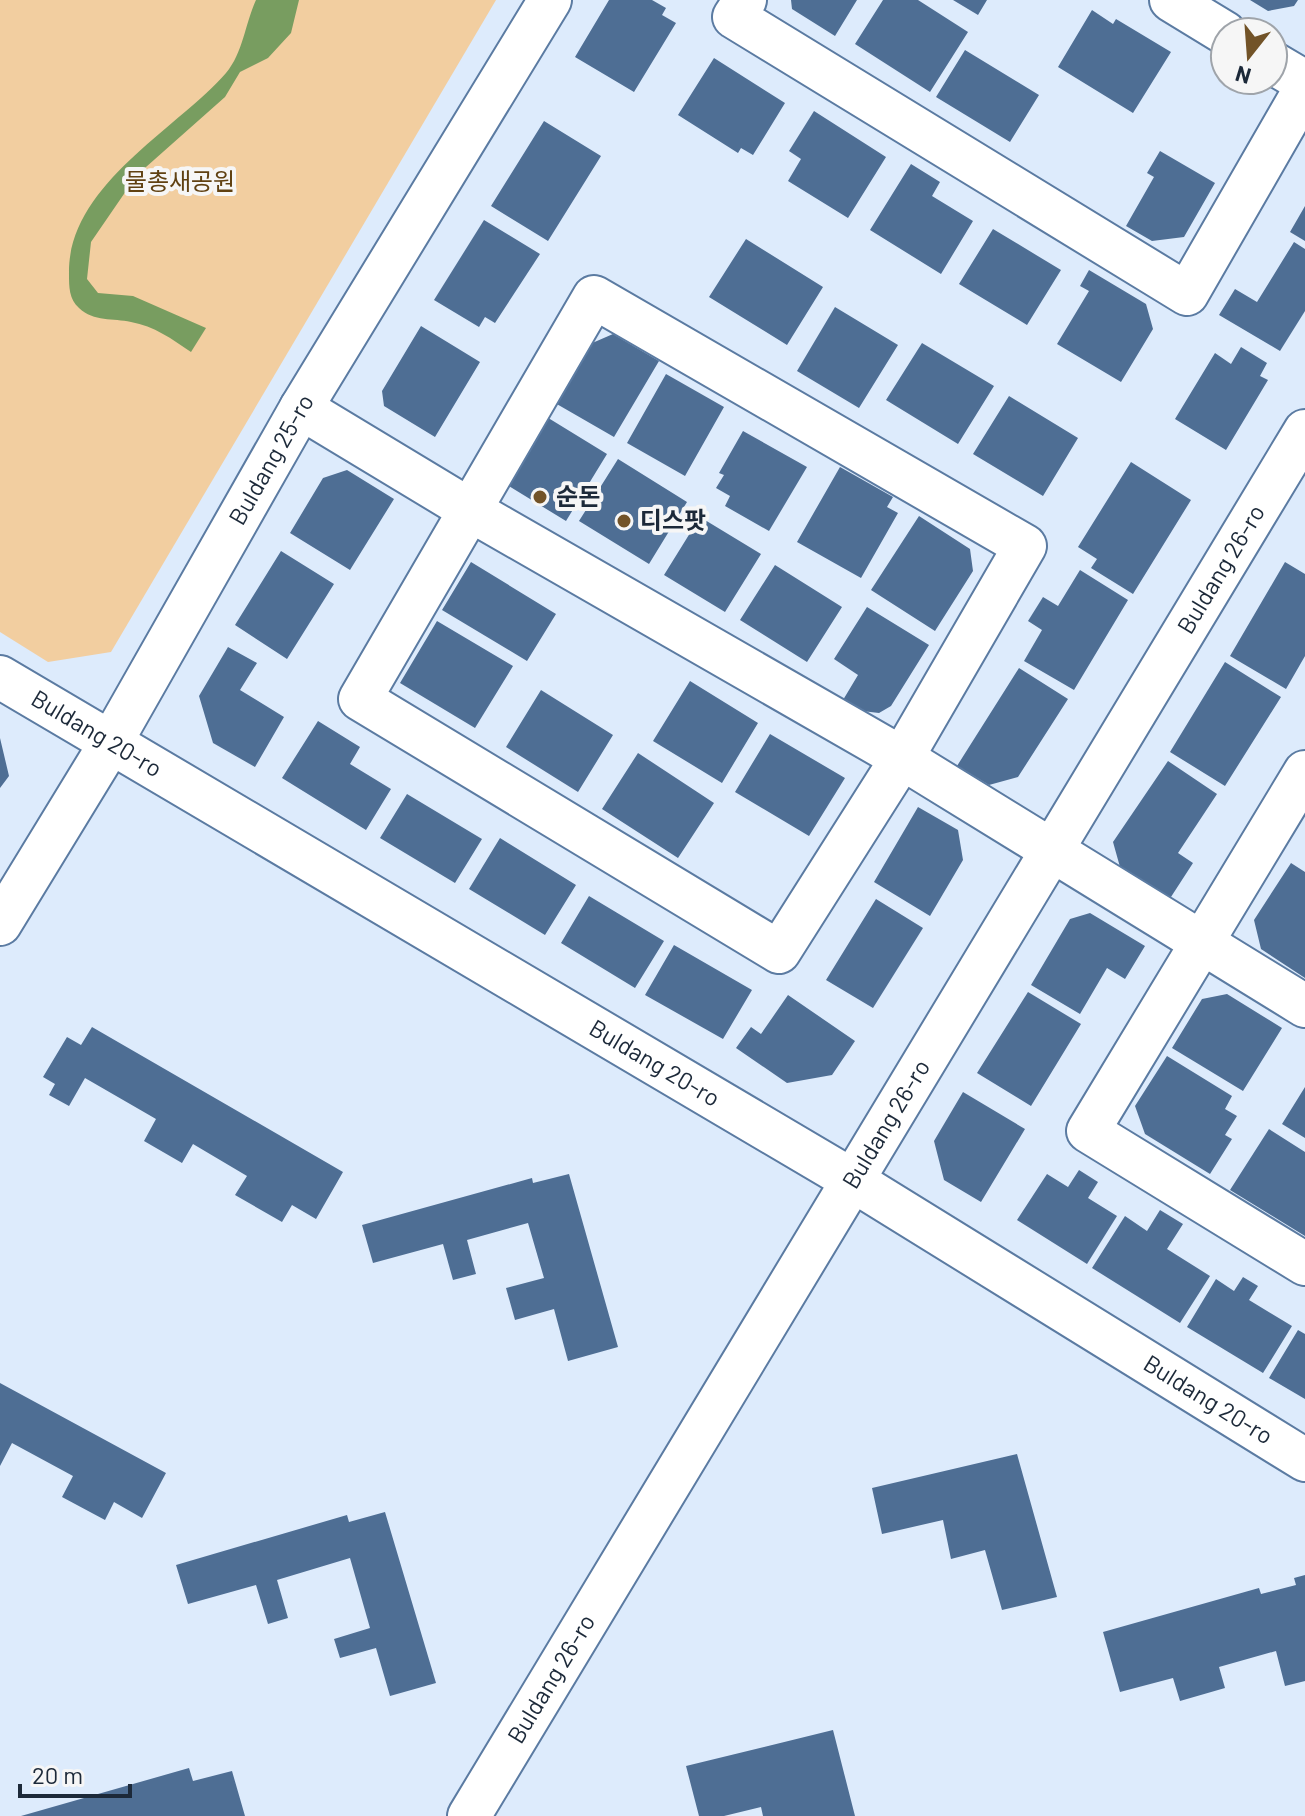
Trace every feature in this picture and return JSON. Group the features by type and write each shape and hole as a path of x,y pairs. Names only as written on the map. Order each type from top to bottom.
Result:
{"street":[{"name":"Buldang 25-ro","path":"0,924 110,744 301,408 550,0"},
{"path":"745,0 734,17 1187,294 1305,89"},
{"path":"1171,0 1209,23"},
{"path":"594,297 1025,546 902,758 779,952 360,699 470,510 594,297"},
{"path":"301,408 470,510 902,758 1305,1006"},
{"name":"Buldang 26-ro","path":"469,1816 1305,431"},
{"name":"Buldang 20-ro","path":"0,677 852,1180 1305,1460"},
{"path":"1305,772 1088,1131 1305,1264"}],"green space":[{"name":"물총새공원","path":"0,0 496,0 111,652 48,662 0,632"}],"shaded area":[{"path":"256,0 299,0 291,33 268,58 240,72 225,97 137,175 91,242 87,279 98,293 133,296 206,328 191,352 147,327 97,318 79,308 73,301 70,288 73,242 86,213 105,187 128,162 226,73 240,47"}],"building":[{"path":"609,0 652,0 666,8 662,15 676,23 634,92 575,57"},
{"path":"791,0 857,0 835,36 792,9"},
{"path":"883,0 918,0 968,32 930,92 855,44"},
{"path":"953,0 987,0 978,15"},
{"path":"1250,0 1298,0 1294,6 1268,11"},
{"path":"1092,10 1113,24 1116,19 1171,52 1133,113 1058,67"},
{"path":"965,50 1039,95 1010,142 936,97"},
{"path":"714,58 785,103 753,155 741,148 738,153 678,115"},
{"path":"814,111 886,157 848,218 788,181 801,159 789,151"},
{"path":"544,121 601,156 548,241 491,206"},
{"path":"1160,151 1215,183 1184,237 1152,241 1126,226 1154,177 1147,173"},
{"path":"911,164 940,182 932,196 973,221 941,274 870,230"},
{"path":"1305,206 1305,241 1290,232"},
{"path":"484,220 540,254 495,323 485,317 479,327 434,300"},
{"path":"993,229 1061,270 1027,325 959,284"},
{"path":"746,239 823,287 787,345 709,297"},
{"path":"1294,242 1305,249 1305,311 1280,351 1219,315 1235,289 1257,302"},
{"path":"1089,270 1146,304 1153,329 1121,382 1057,344 1089,291 1080,286"},
{"path":"835,307 898,345 859,408 797,371"},
{"path":"421,326 480,362 435,437 384,406 382,391"},
{"path":"613,334 659,361 614,437 555,403 590,344"},
{"path":"922,343 994,386 958,444 886,400"},
{"path":"1241,347 1267,363 1260,376 1268,380 1226,450 1175,419 1215,353 1231,364"},
{"path":"666,374 724,407 685,476 627,443"},
{"path":"1009,396 1078,438 1043,496 973,454"},
{"path":"532,408 607,454 566,521 507,485"},
{"path":"743,431 807,467 769,531 725,506 730,496 716,488 724,475 719,473"},
{"path":"618,459 687,502 649,564 579,521"},
{"path":"1131,462 1191,500 1133,594 1091,568 1097,559 1078,547"},
{"path":"840,467 893,497 887,507 898,513 861,578 797,542"},
{"path":"347,470 394,499 350,570 290,533 323,478"},
{"path":"919,516 970,549 973,571 935,631 871,590"},
{"path":"700,517 761,554 725,612 664,575"},
{"path":"281,551 334,584 287,659 235,625"},
{"path":"471,562 556,614 527,661 442,610"},
{"path":"1285,562 1305,574 1305,656 1286,689 1230,656"},
{"path":"775,565 842,607 807,662 740,620"},
{"path":"1080,570 1128,600 1074,690 1024,661 1042,630 1028,621 1043,597 1058,606"},
{"path":"867,607 929,645 891,706 879,713 862,711 843,700 858,675 834,659"},
{"path":"437,621 513,666 475,728 400,683"},
{"path":"228,647 257,663 240,690 284,717 255,767 213,743 199,696"},
{"path":"1225,662 1281,697 1225,786 1170,752"},
{"path":"1019,668 1068,699 1018,777 989,785 957,766"},
{"path":"690,681 758,723 722,783 653,741"},
{"path":"541,690 613,735 578,792 506,747"},
{"path":"318,721 360,747 350,764 391,789 366,830 282,778"},
{"path":"770,734 845,778 809,836 735,792"},
{"path":"0,738 9,776 0,788"},
{"path":"638,753 714,803 678,858 602,809"},
{"path":"1168,761 1217,794 1178,853 1193,863 1169,900 1120,867 1113,842"},
{"path":"407,794 482,839 455,883 380,838"},
{"path":"918,807 958,830 963,860 930,916 874,882"},
{"path":"500,838 576,885 545,935 469,889"},
{"path":"1291,863 1305,872 1305,978 1261,949 1254,920"},
{"path":"589,896 664,941 635,988 561,943"},
{"path":"876,899 923,928 873,1008 826,980"},
{"path":"1090,913 1145,946 1125,979 1107,968 1080,1014 1031,985 1070,919"},
{"path":"674,945 752,990 723,1039 645,995"},
{"path":"1028,992 1081,1024 1031,1106 977,1073"},
{"path":"1227,994 1282,1028 1243,1091 1172,1048 1202,999"},
{"path":"788,995 855,1041 832,1075 787,1083 736,1048 751,1027 761,1034"},
{"path":"92,1027 343,1172 316,1219 292,1205 282,1222 235,1195 247,1176 193,1144 182,1163 144,1141 156,1119 85,1078 69,1106 49,1095 55,1084 43,1077 67,1037 81,1045"},
{"path":"1167,1056 1232,1096 1225,1109 1237,1116 1225,1135 1232,1139 1210,1174 1145,1134 1135,1106"},
{"path":"1305,1087 1305,1138 1282,1124"},
{"path":"963,1092 1025,1129 981,1202 944,1180 934,1141"},
{"path":"1269,1129 1305,1152 1305,1236 1230,1190"},
{"path":"1079,1170 1098,1182 1088,1198 1117,1216 1087,1264 1017,1220 1047,1174 1068,1187"},
{"path":"569,1174 618,1347 568,1361 554,1309 515,1320 506,1288 544,1278 528,1223 467,1240 476,1274 453,1280 443,1244 373,1263 362,1225 532,1178 533,1183"},
{"path":"1160,1210 1183,1224 1167,1249 1210,1276 1180,1323 1092,1268 1125,1216 1147,1231"},
{"path":"1243,1277 1258,1286 1249,1300 1292,1326 1263,1373 1187,1327 1216,1279 1234,1291"},
{"path":"1298,1330 1305,1334 1305,1399 1269,1378"},
{"path":"0,1383 166,1473 142,1518 114,1502 105,1520 62,1497 73,1476 12,1443 0,1466"},
{"path":"1017,1454 1057,1597 1002,1610 985,1550 951,1559 943,1520 882,1534 872,1488"},
{"path":"385,1512 436,1683 390,1696 376,1648 340,1658 334,1639 370,1628 350,1558 277,1580 288,1618 268,1624 256,1585 188,1604 176,1565 347,1515 349,1522"},
{"path":"1305,1575 1305,1681 1285,1686 1276,1651 1219,1667 1225,1688 1180,1701 1173,1678 1120,1692 1103,1632 1259,1588 1261,1594 1296,1585 1294,1578"},
{"path":"833,1730 855,1816 763,1816 761,1807 724,1816 699,1816 686,1766"},
{"path":"189,1768 193,1781 232,1771 245,1816 21,1816"}],"place":[{"name":"순돈","path":"540,497"},
{"name":"디스팟","path":"624,521"}]}
